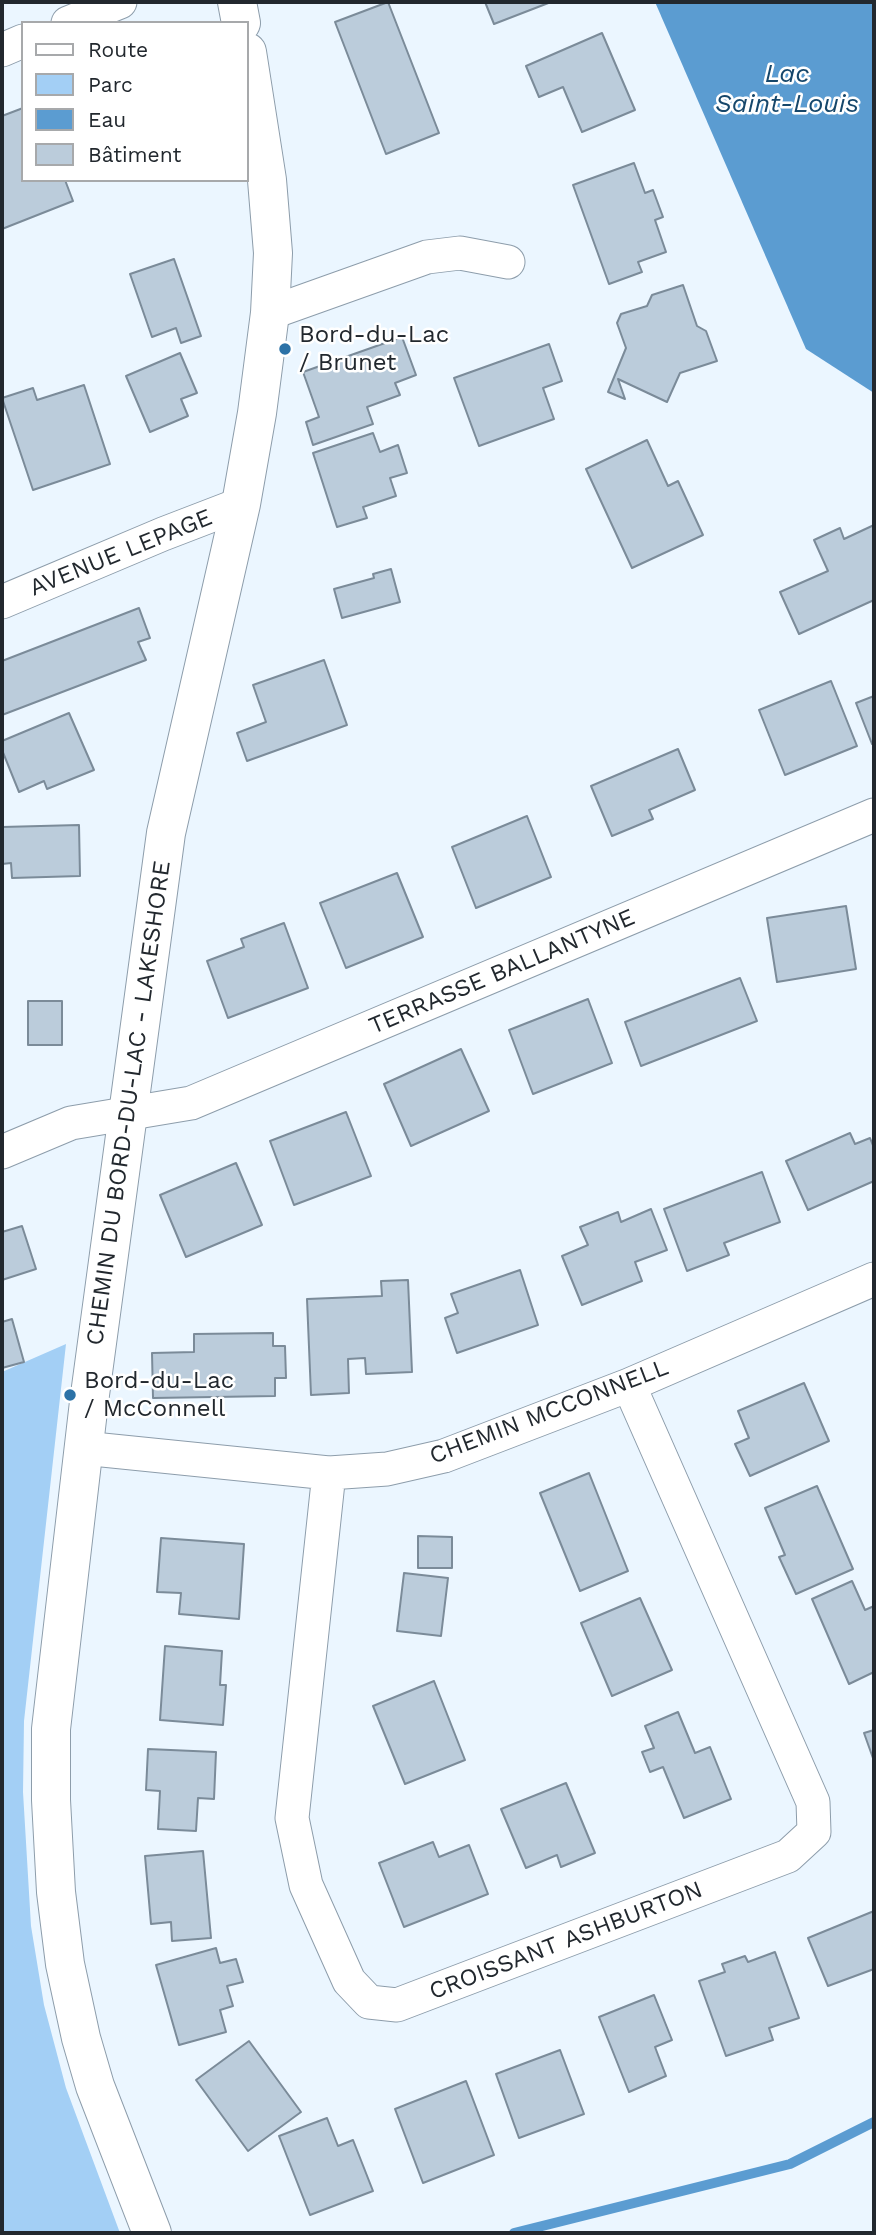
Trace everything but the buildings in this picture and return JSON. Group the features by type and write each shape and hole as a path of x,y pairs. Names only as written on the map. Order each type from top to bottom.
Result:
{"street":[{"path":"73,21 120,2"},
{"path":"237,2 241,21"},
{"path":"2,50 21,42"},
{"name":"CHEMIN DU BORD-DU-LAC - LAKESHORE","path":"152,2233 95,2087 80,2038 65,1964 56,1892 51,1800 51,1729 83,1448 166,833 241,504 257,413 270,313 273,253 267,180 248,58"},
{"path":"270,313 427,257 460,253 508,262"},
{"name":"AVENUE LEPAGE","path":"2,602 241,504"},
{"name":"TERRASSE BALLANTYNE","path":"2,1152 71,1123 191,1103 874,815"},
{"name":"CHEMIN MCCONNELL","path":"83,1448 328,1473 387,1469 444,1456 629,1385 874,1279"},
{"name":"CROISSANT ASHBURTON","path":"328,1473 292,1818 306,1885 349,1981 369,2002 397,2005 788,1856 814,1832 813,1802 629,1385"}],"green space":[{"path":"66,1344 24,1721 23,1792 31,1926 44,2005 66,2088 120,2233 2,2233 2,1372"}],"water":[{"name":"Lac Saint-Louis","path":"655,2 874,2 874,393 806,349"}],"waterway":[{"path":"514,2233 790,2164 874,2122"}],"place":[{"name":"Bord-du-Lac / Brunet","path":"285,349"},
{"name":"Bord-du-Lac / McConnell","path":"70,1395"}]}
